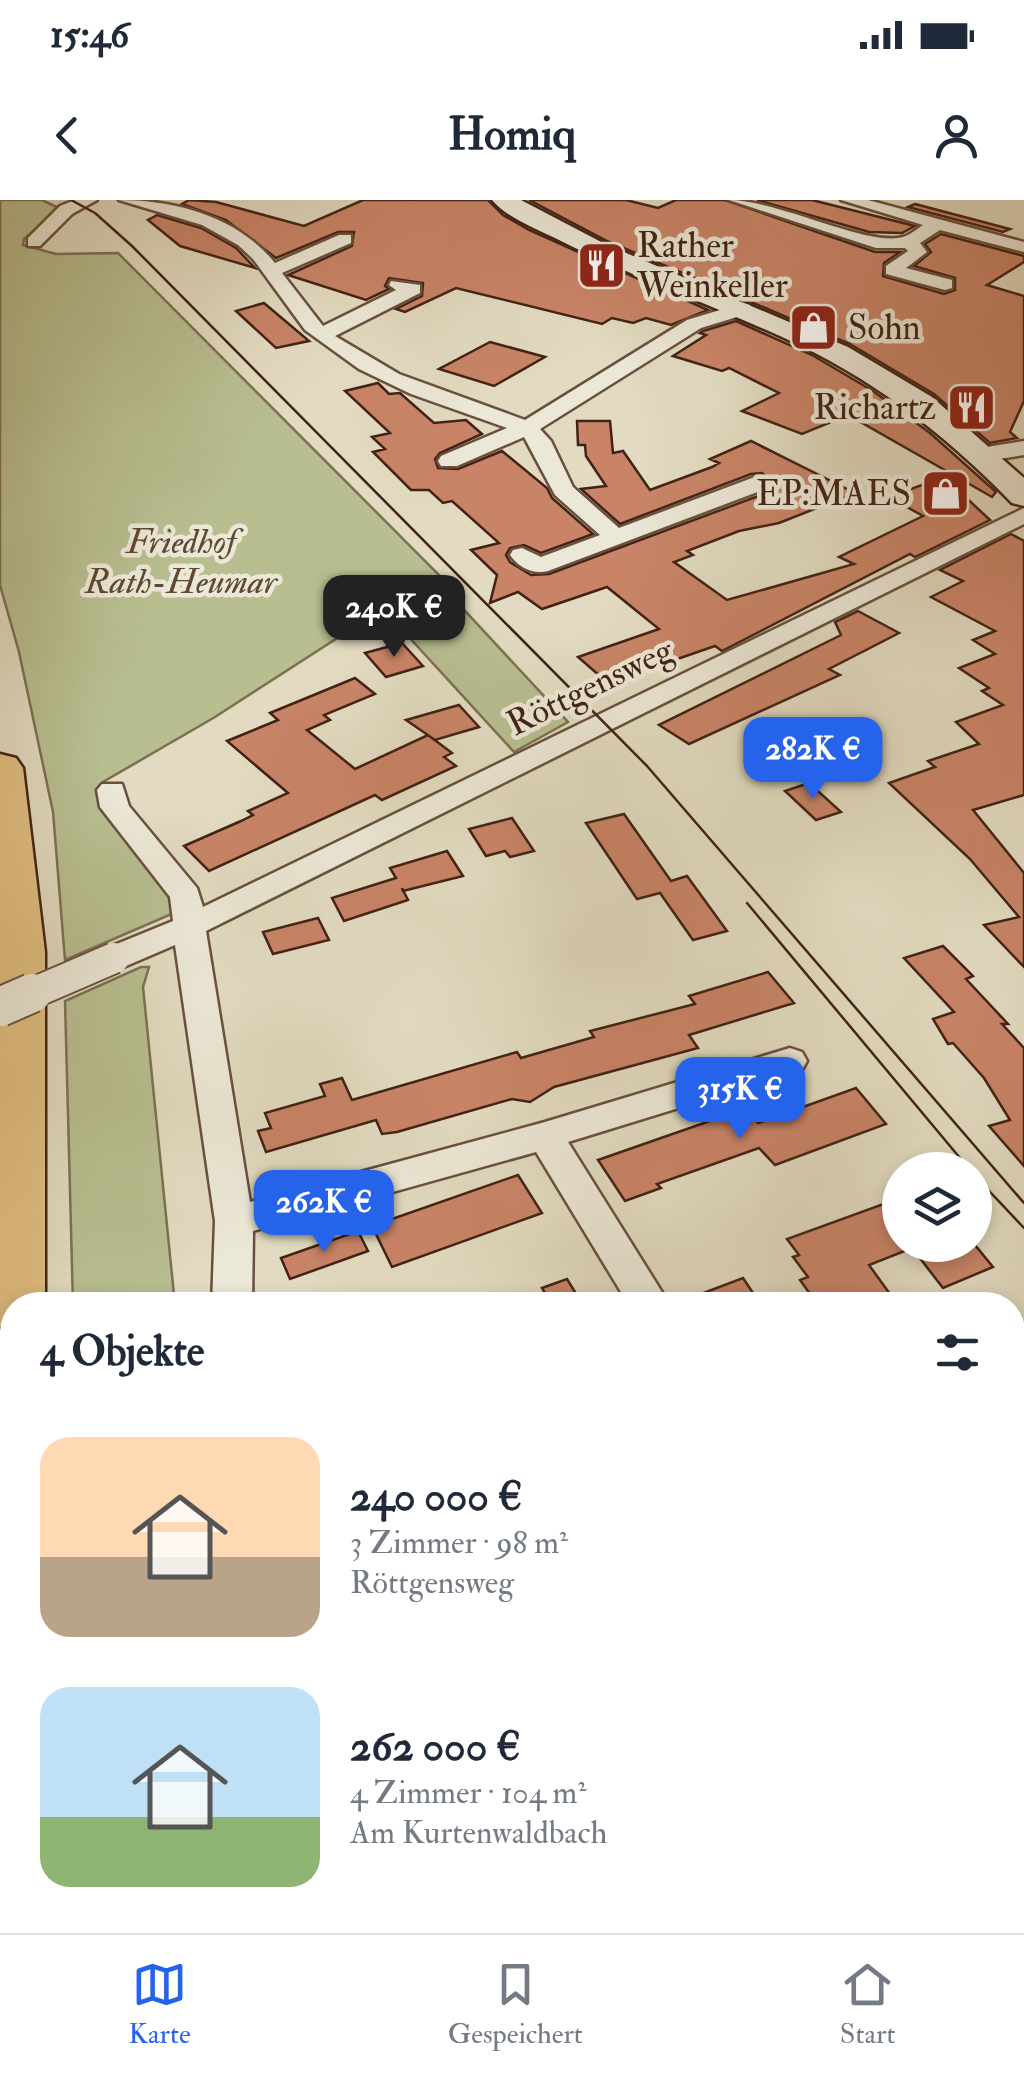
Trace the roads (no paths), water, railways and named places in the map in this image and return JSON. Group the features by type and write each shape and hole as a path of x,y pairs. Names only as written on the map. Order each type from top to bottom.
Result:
{"highway":[{"path":"0,768 20,952 14,1292"}],"main road":[{"path":"504,200 577,242 743,309 881,376 980,455 1014,472 1024,496"}],"street":[{"path":"34,242 66,210 88,200"},
{"path":"127,200 211,222 250,244 272,271 292,306 321,334 398,380 527,428 540,441 563,490 616,537"},
{"path":"737,200 882,244 910,242 935,224"},
{"path":"849,200 1024,247"},
{"path":"272,271 354,242 326,234"},
{"path":"910,242 918,252 892,270 944,284"},
{"path":"321,334 412,289 398,284"},
{"path":"448,461 527,428 694,324 743,309"},
{"path":"980,455 1024,448"},
{"path":"539,566 750,478 784,496"},
{"name":"Röttgensweg","path":"0,1006 190,926 1024,516"},
{"path":"112,790 115,807 186,895 234,1220 232,1292"},
{"path":"234,1220 545,1136 790,1062"},
{"path":"545,1136 642,1292"}],"tram line":[{"path":"71,200 95,213 132,246 647,766 1024,1203"},
{"path":"747,903 955,1152"},
{"path":"992,1194 1024,1228"}],"place":[{"name":"Rather Weinkeller","path":"602,266"},
{"name":"Sohn","path":"813,328"},
{"name":"Richartz","path":"971,408"},
{"name":"EP:MAES","path":"946,494"}],"park label":[{"name":"Friedhof Rath-Heumar","path":"181,562"}]}
